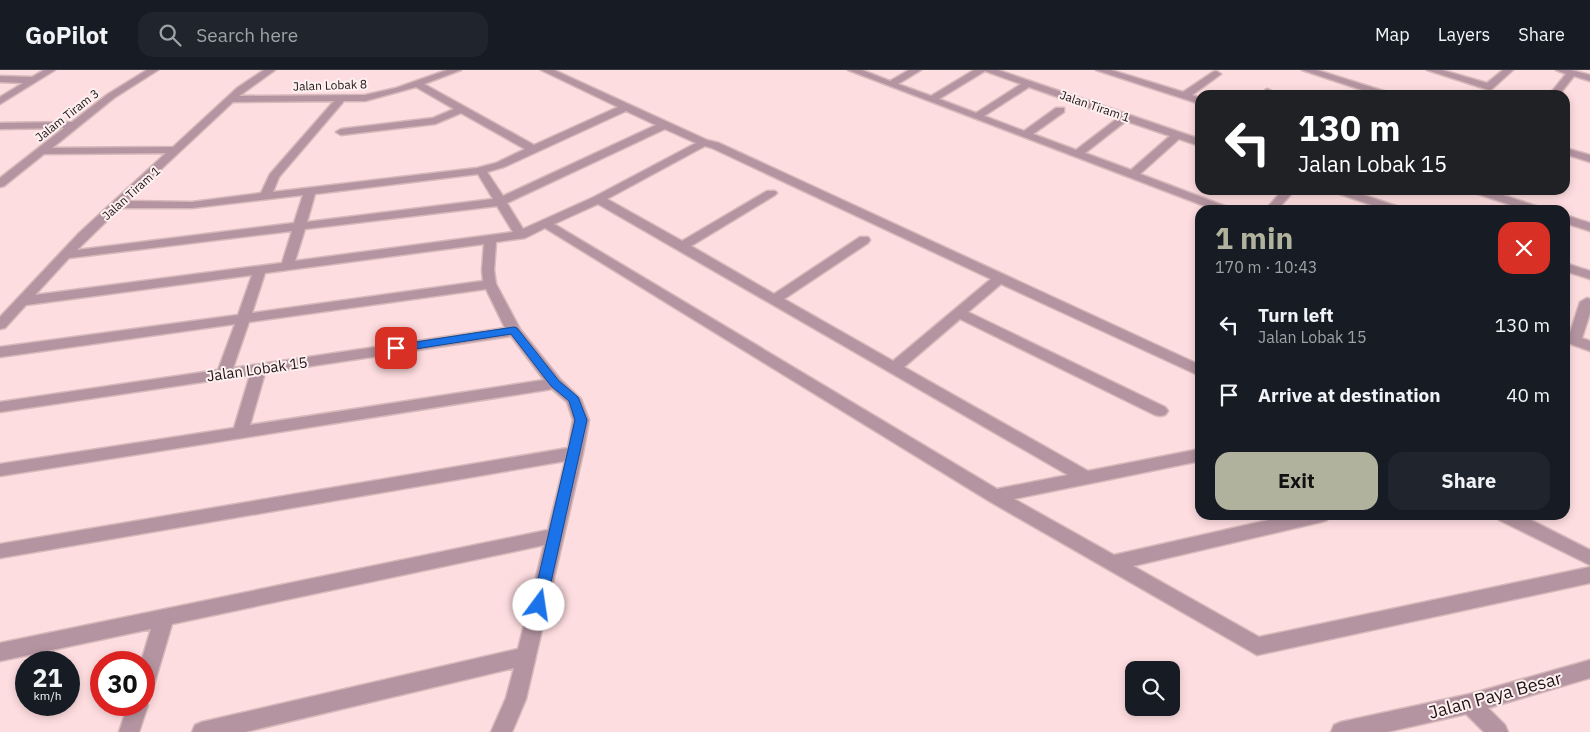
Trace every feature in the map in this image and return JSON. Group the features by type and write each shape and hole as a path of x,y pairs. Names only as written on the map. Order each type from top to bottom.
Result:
{"street":[{"path":"0,101 50,70"},
{"name":"Jalam Tiram 3","path":"1,182 126,85 153,70"},
{"name":"Jalan Tiram 1","path":"0,325 65,255 118,204 178,150 240,90 270,70"},
{"name":"Jalan Lobak 8","path":"231,99 342,99 382,95 456,70"},
{"path":"546,70 704,143 715,146 1195,369"},
{"path":"853,70 1212,205"},
{"path":"891,84 916,70"},
{"path":"932,99 981,70"},
{"name":"Jalan Tiram 1","path":"989,70 1195,141"},
{"path":"1101,70 1195,99"},
{"path":"1129,79 1141,70"},
{"path":"1184,96 1216,74 1205,70"},
{"path":"1308,70 1371,90"},
{"path":"1432,70 1489,88 1508,70"},
{"path":"1560,70 1590,78"},
{"path":"1558,90 1572,73"},
{"path":"0,79 34,80"},
{"path":"417,84 534,150"},
{"path":"977,116 1028,84"},
{"path":"265,197 274,176 342,99"},
{"path":"118,204 153,206 192,205 481,170 500,165 626,107"},
{"path":"341,132 435,121 462,109"},
{"path":"1026,134 1060,110"},
{"path":"1077,154 1125,117"},
{"path":"0,126 74,125"},
{"path":"65,255 500,202 664,125"},
{"path":"1132,175 1178,135"},
{"path":"23,301 521,235 598,200 704,143"},
{"path":"42,151 178,150"},
{"path":"1570,153 1590,159"},
{"path":"481,170 521,235"},
{"path":"287,267 310,192"},
{"path":"681,247 771,194"},
{"path":"1196,199 1200,195"},
{"path":"1276,205 1285,195"},
{"path":"1354,195 1383,205"},
{"path":"1492,195 1522,205"},
{"path":"1362,205 1366,199"},
{"path":"598,200 1086,478"},
{"path":"1570,221 1590,227"},
{"path":"546,224 996,496 1257,646 1590,575"},
{"path":"490,240 488,270 490,284 514,331 555,383 574,400 581,420 576,453 527,656 516,699 502,732"},
{"path":"774,300 864,240"},
{"path":"1570,269 1590,275"},
{"path":"224,374 260,270"},
{"path":"893,368 1000,278"},
{"path":"0,352 490,284"},
{"path":"1587,302 1570,339 1590,346"},
{"path":"959,313 1160,410"},
{"name":"Jalan Lobak 15","path":"0,407 514,331"},
{"path":"240,432 259,369"},
{"path":"0,470 555,383"},
{"path":"0,551 576,453"},
{"path":"996,496 1195,455"},
{"path":"1112,563 1300,520"},
{"path":"1515,520 1590,558"},
{"path":"0,652 555,536"},
{"path":"154,651 164,618"},
{"path":"202,732 527,656"},
{"name":"Jalan Paya Besar","path":"1341,732 1470,704 1590,669"},
{"path":"1470,704 1498,732"},
{"path":"130,732 135,716"}],"route":[{"path":"396,348 514,331 555,383 574,400 581,420 576,453 539,605"}]}
